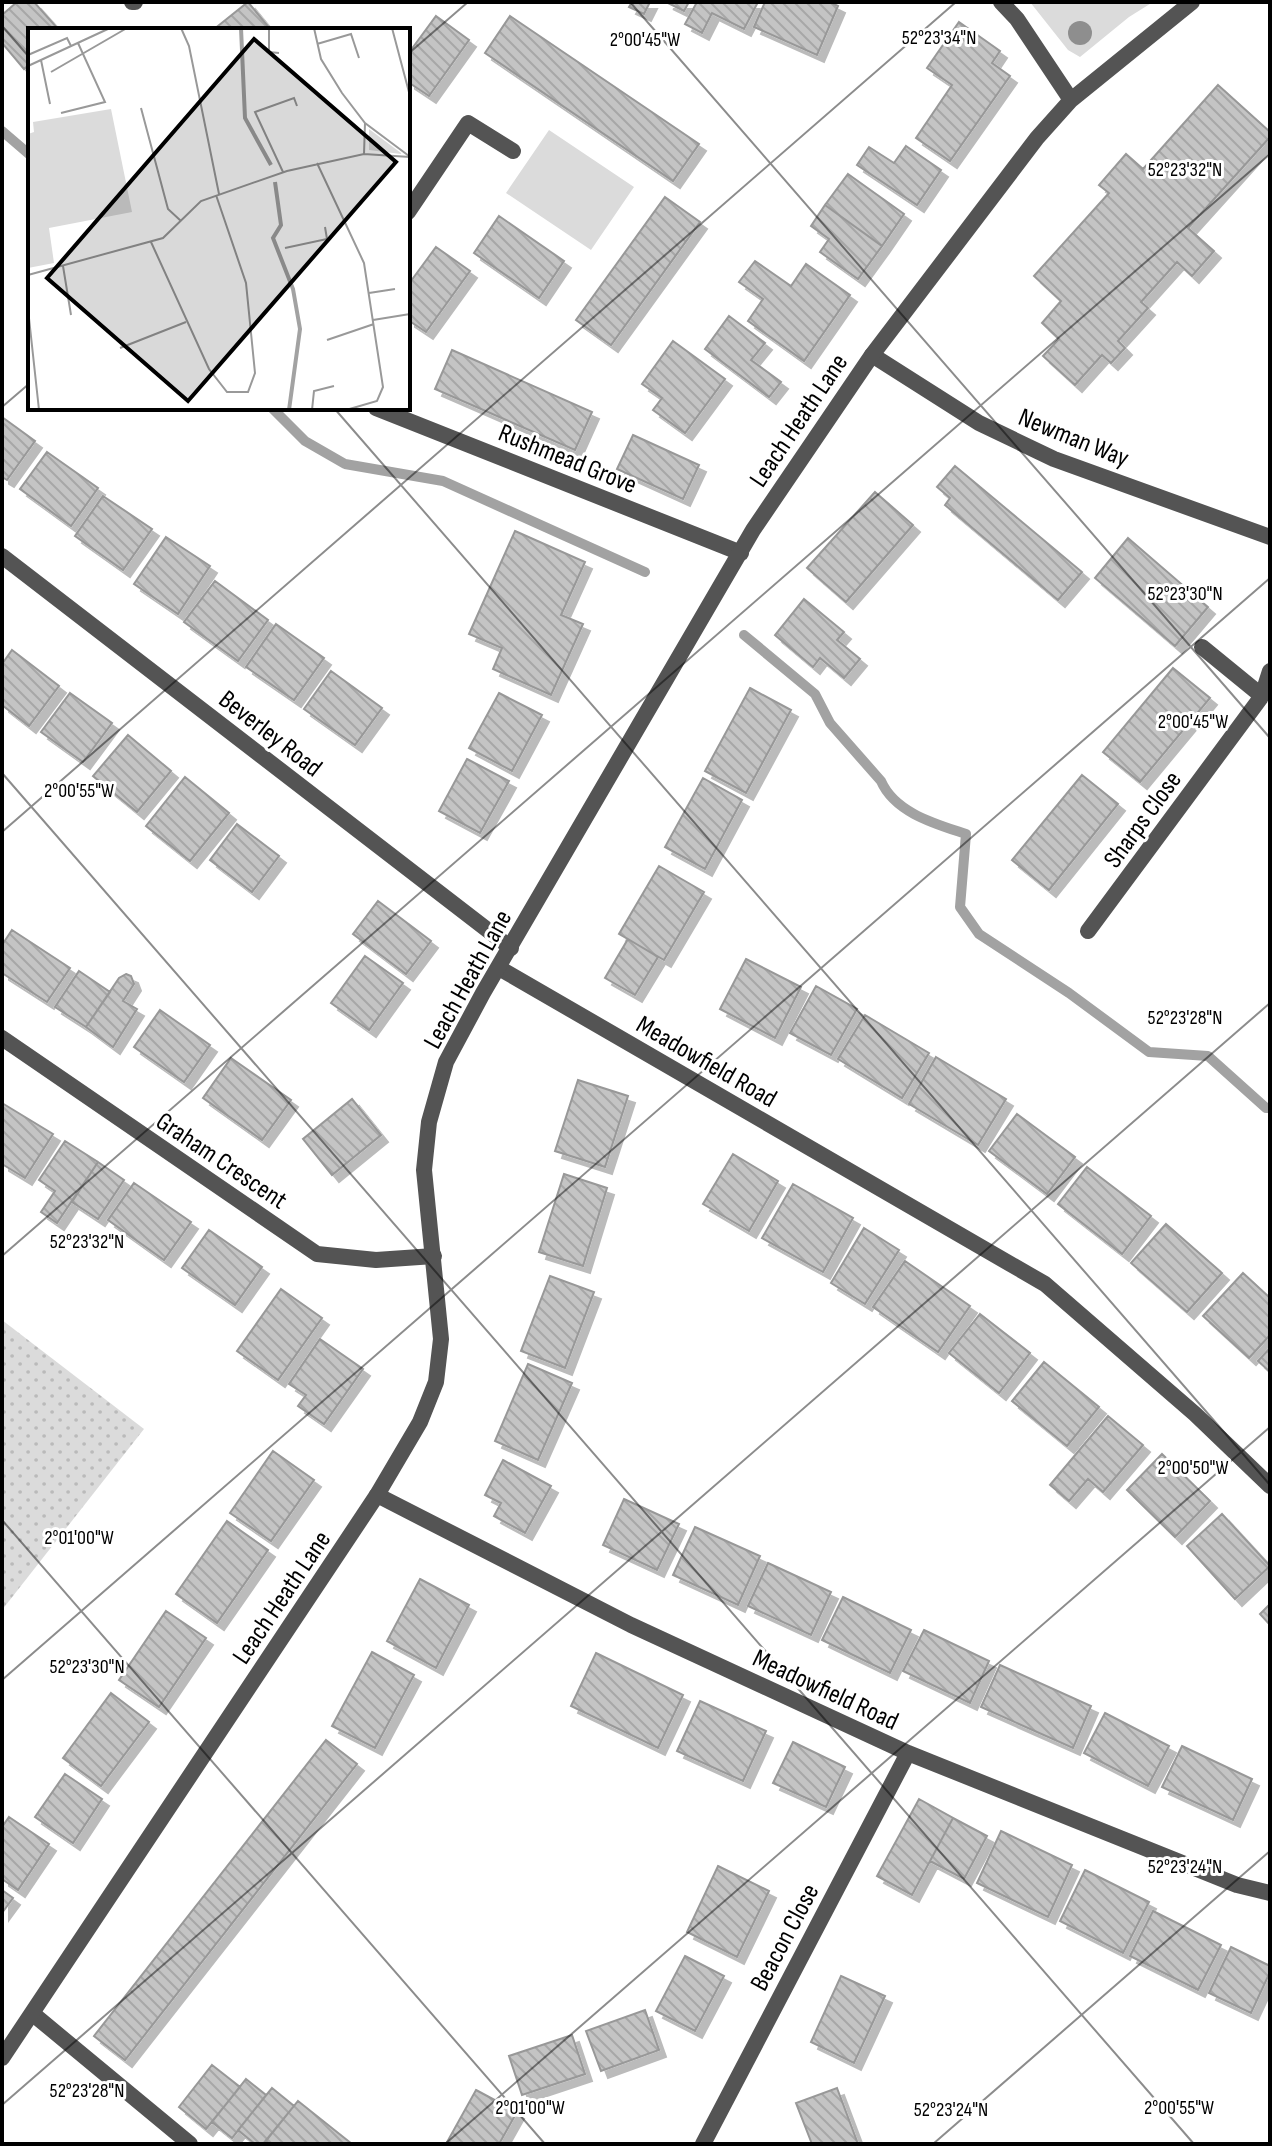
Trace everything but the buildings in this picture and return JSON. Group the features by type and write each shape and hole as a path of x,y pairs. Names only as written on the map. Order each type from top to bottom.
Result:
{"street":[{"path":"1001,2 1017,19 1071,100"},
{"name":"Leach Heath Lane","path":"2,2058 377,1495 420,1422 436,1382 441,1339 424,1170 429,1122 446,1062 483,993 753,530 872,355 1037,138 1071,100 1192,2"},
{"path":"410,209 468,123 513,151"},
{"name":"Newman Way","path":"872,355 979,423 1054,459 1270,537"},
{"name":"Rushmead Grove","path":"381,410 741,553"},
{"name":"Beverley Road","path":"2,556 511,948"},
{"path":"1202,647 1262,696"},
{"name":"Sharps Close","path":"1088,931 1262,696 1270,671"},
{"name":"Meadowfield Road","path":"499,968 1045,1284 1195,1414 1270,1486"},
{"name":"Graham Crescent","path":"2,1038 317,1254 376,1260 434,1256"},
{"name":"Meadowfield Road","path":"377,1495 631,1625 908,1753 1237,1885 1270,1893"},
{"name":"Beacon Close","path":"703,2144 908,1753"},
{"path":"33,2014 190,2144"}],"shaded area":[{"path":"1030,2 1153,2 1129,17 1080,57 1068,50"},
{"path":"549,130 634,187 591,250 506,193"},
{"path":"2,1320 144,1429 2,1610"}],"waterway":[{"path":"2,131 28,153"},
{"path":"274,410 305,441 345,464 443,481 645,572"},
{"path":"744,635 815,694 830,723 896,801 918,816 966,834 960,907 979,934 1069,993 1149,1052 1208,1056 1266,1108 1270,1108"}]}
